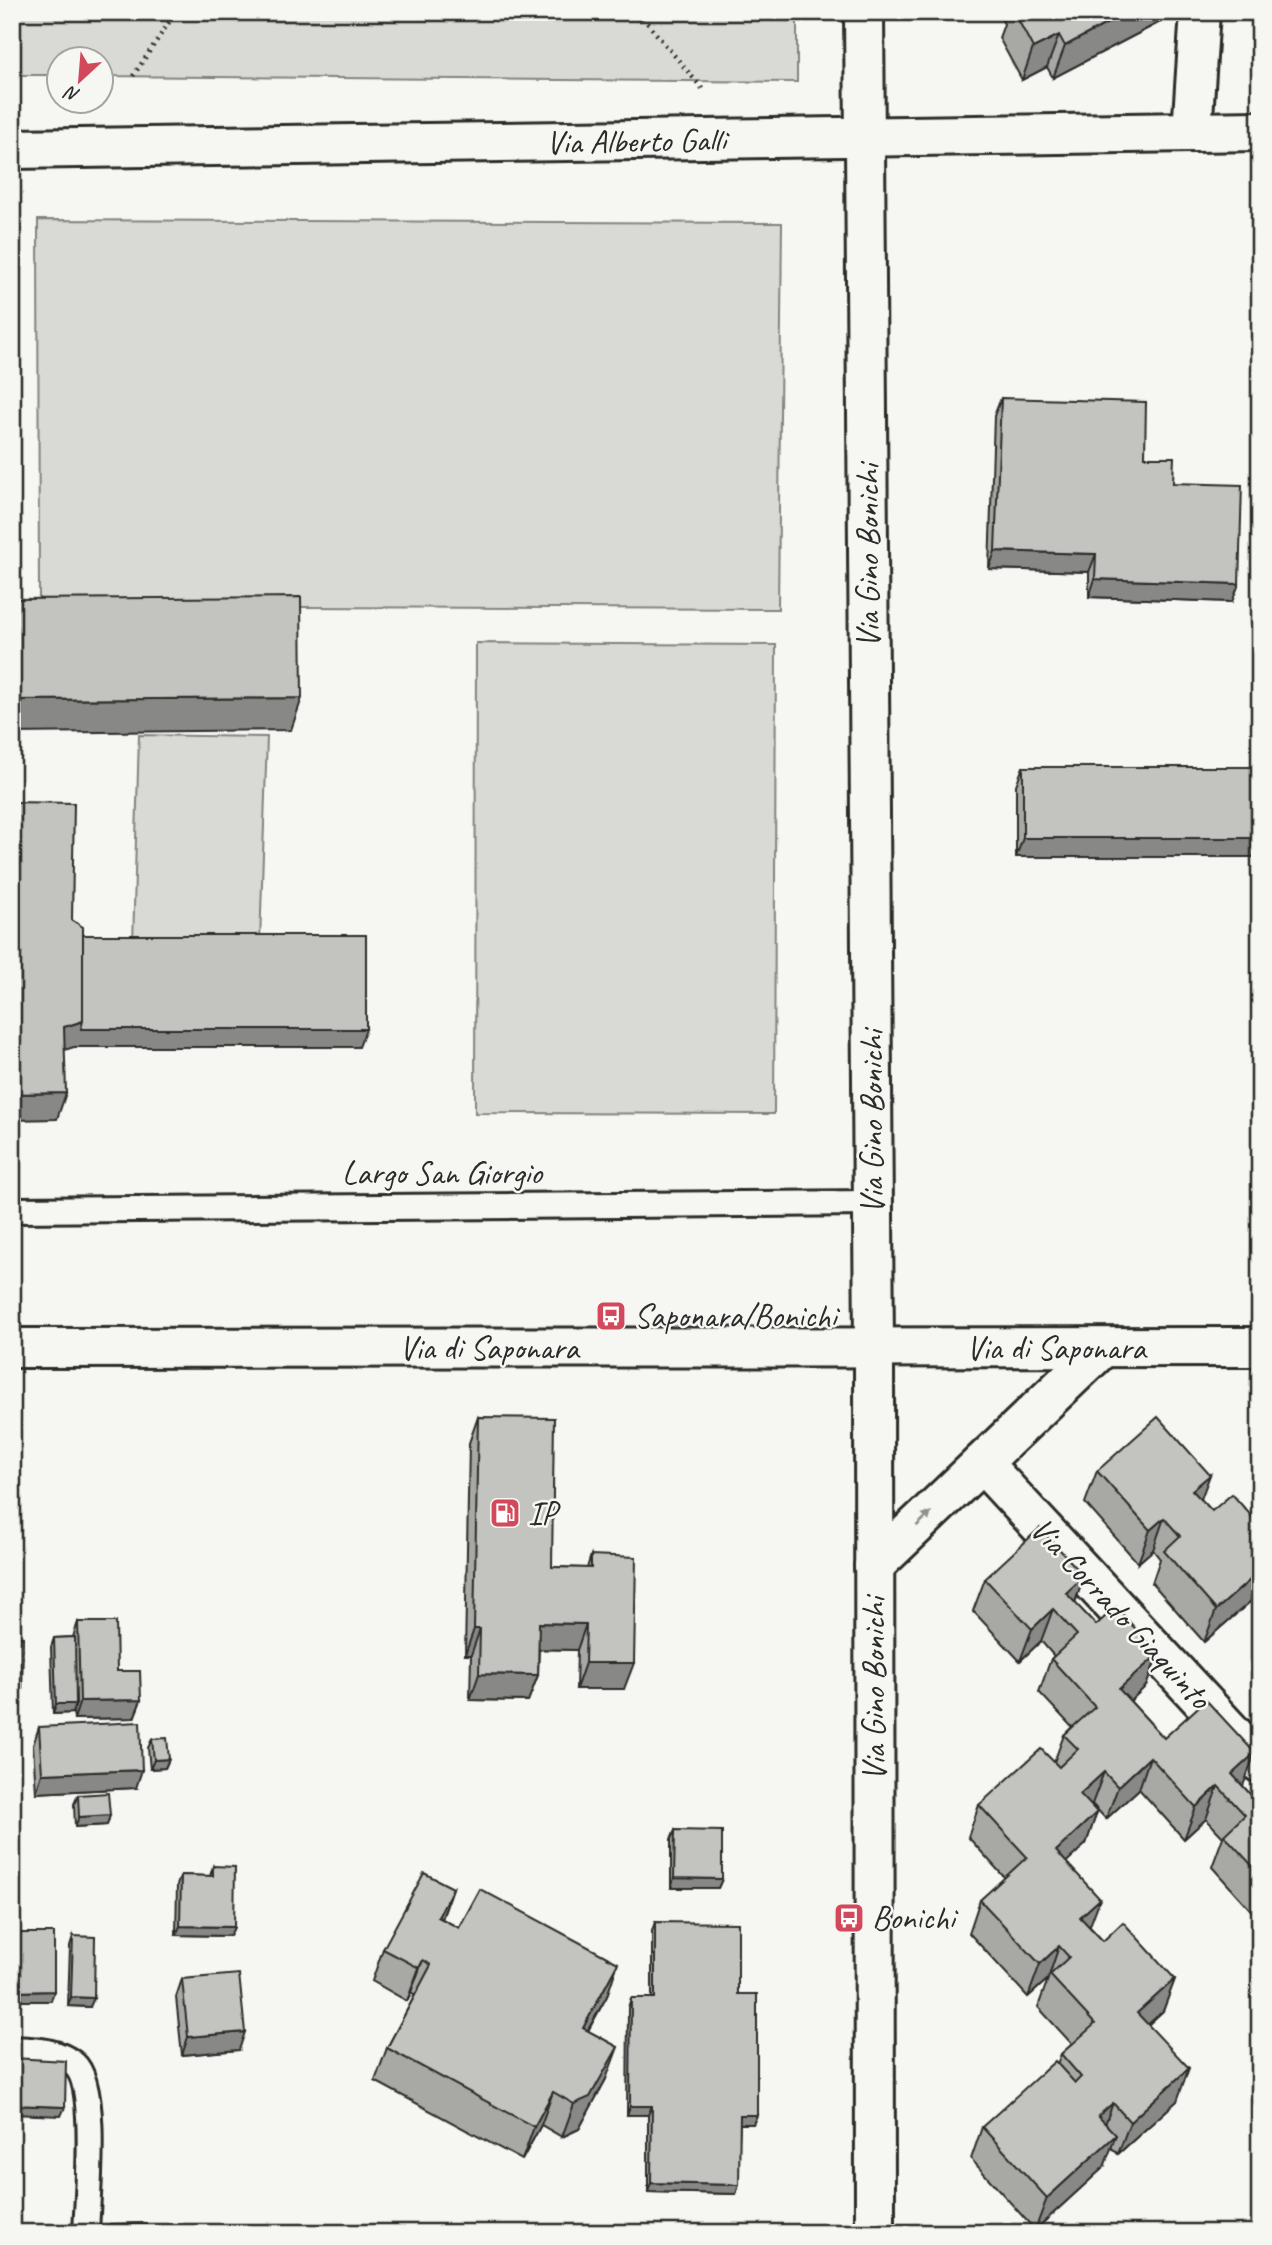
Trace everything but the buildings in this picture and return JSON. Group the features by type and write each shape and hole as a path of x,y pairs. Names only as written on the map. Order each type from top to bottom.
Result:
{"street":[{"name":"Via Gino Bonichi","path":"864,12 874,1348 875,2233"},
{"path":"1192,132 1200,12"},
{"name":"Via Alberto Galli","path":"12,149 1260,131"},
{"name":"Via di Saponara","path":"12,1348 1260,1347"},
{"path":"874,1566 1102,1348"},
{"name":"Via Corrado Giaquinto","path":"982,1462 1260,1763"}],"lane":[{"name":"Largo San Giorgio","path":"12,1210 873,1203"},
{"path":"12,2049 50,2053 64,2058 76,2065 83,2075 89,2104 86,2233"}],"path":[{"path":"133,76 176,12"},
{"path":"638,12 705,92"}],"shaded area":[{"path":"12,12 797,12 797,82 116,76 116,46 46,46 46,75 12,75"},
{"path":"38,220 782,223 778,609 39,606"},
{"path":"476,643 776,645 774,1114 475,1113"},
{"path":"139,735 267,737 260,942 133,943"}],"place":[{"name":"Saponara/Bonichi","path":"611,1316"},
{"name":"IP","path":"505,1513"},
{"name":"Bonichi","path":"849,1918"}]}
